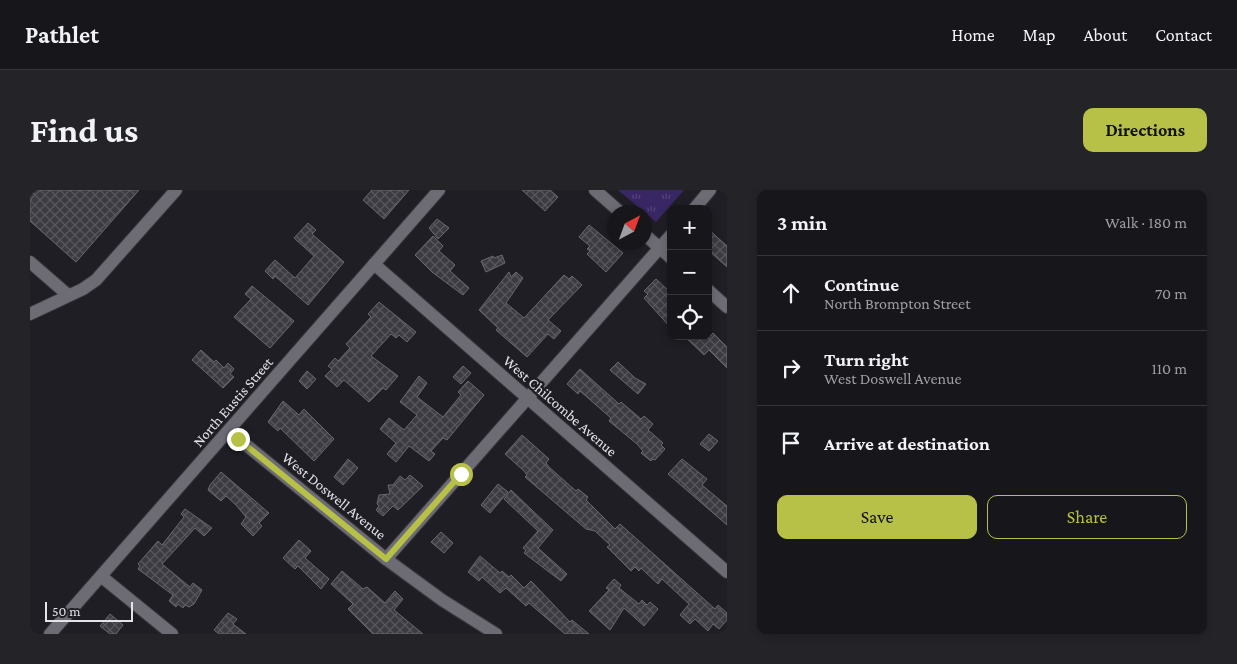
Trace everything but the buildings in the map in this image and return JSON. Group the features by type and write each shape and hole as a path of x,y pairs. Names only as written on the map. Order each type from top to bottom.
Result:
{"street":[{"path":"30,314 96,280 176,190"},
{"name":"North Eustis Street","path":"50,634 102,577 438,190"},
{"path":"595,190 612,205"},
{"path":"697,205 710,190"},
{"path":"386,559 667,239"},
{"path":"652,241 667,255"},
{"path":"30,262 68,295"},
{"name":"West Chilcombe Avenue","path":"374,264 526,399 727,572"},
{"path":"712,294 727,307"},
{"name":"West Doswell Avenue","path":"229,431 386,559 442,600 496,634"},
{"path":"102,577 172,634"}],"green space":[{"path":"618,190 684,190 671,205 667,205 667,209 656,222 652,219 652,205 636,205"}],"route":[{"path":"238,439 386,559 461,474"}]}
